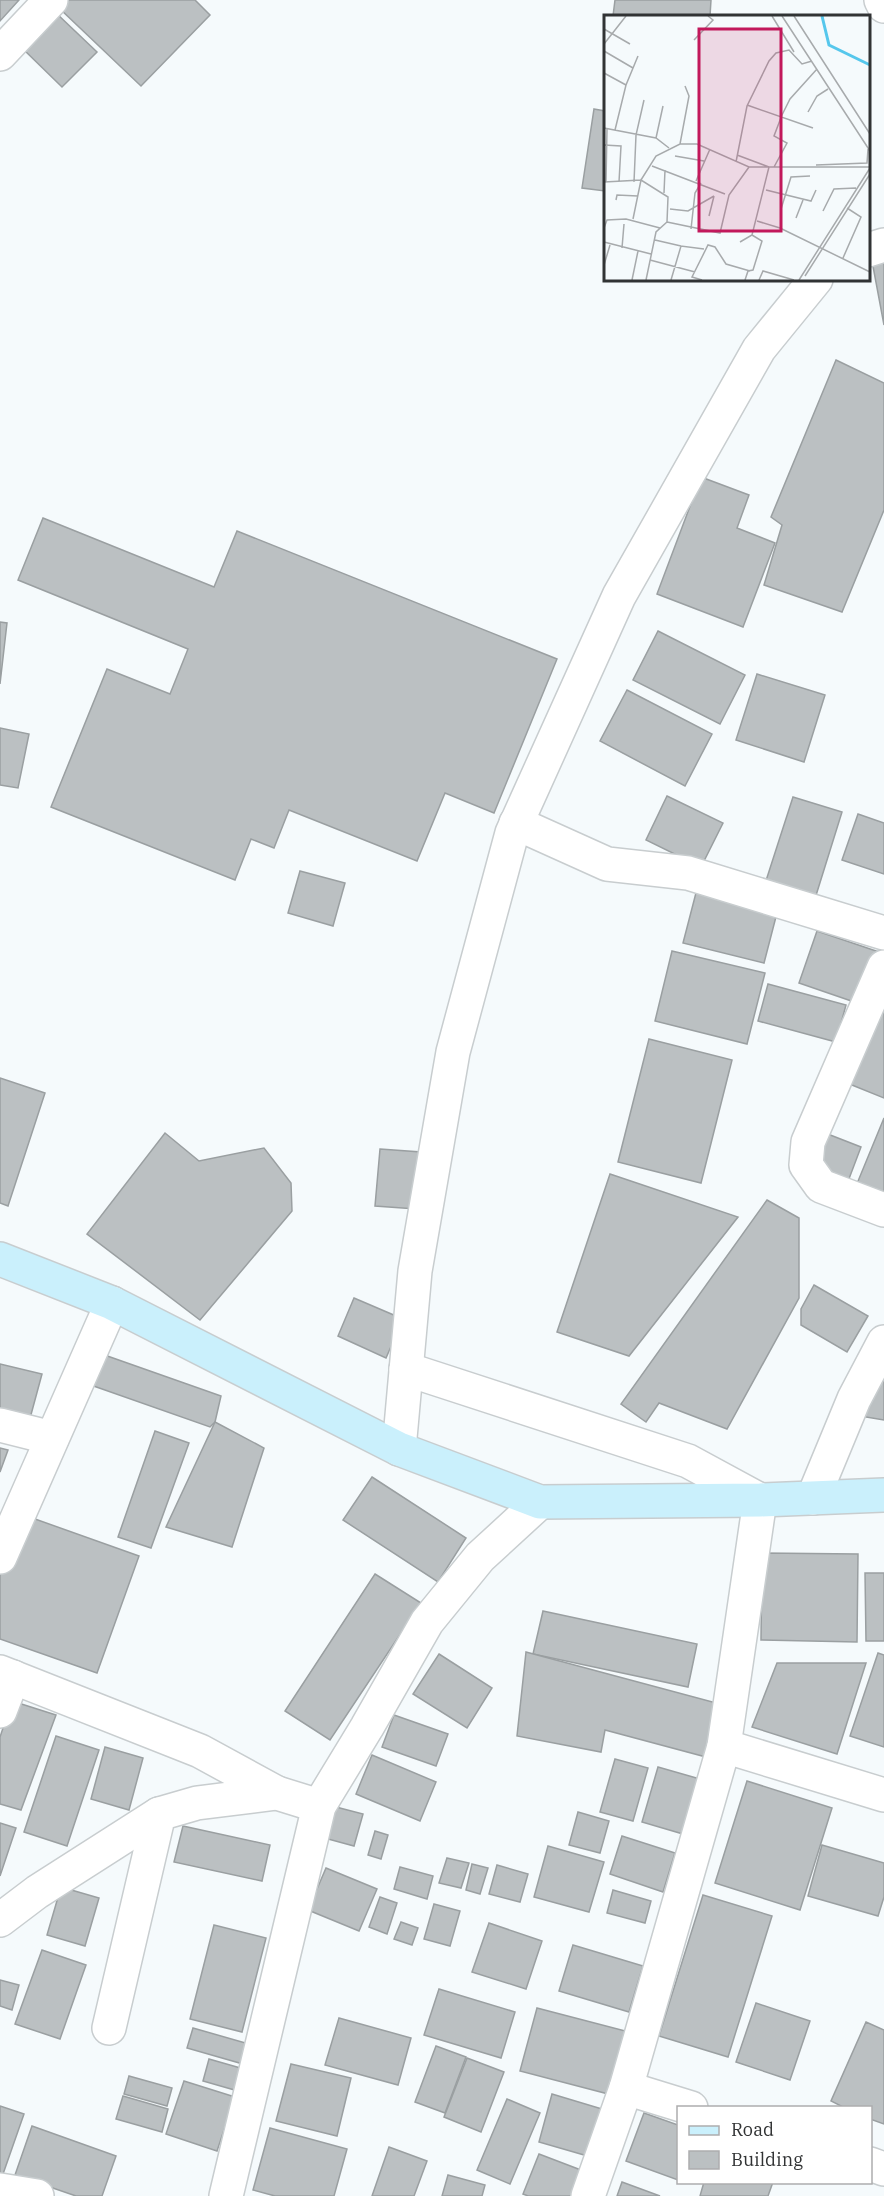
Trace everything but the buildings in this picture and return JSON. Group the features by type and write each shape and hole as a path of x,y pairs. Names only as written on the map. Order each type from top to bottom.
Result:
{"street":[{"path":"0,54 51,0"},
{"path":"880,0 884,6"},
{"path":"869,249 884,244"},
{"path":"399,1449 415,1271 453,1052 516,823 619,596 759,349 815,280"},
{"path":"516,823 607,864 688,873 884,933"},
{"path":"884,967 808,1142 806,1165 821,1186 884,1210"},
{"path":"0,1258 111,1303 399,1449 540,1502 760,1500 884,1495"},
{"path":"0,1557 111,1303"},
{"path":"813,1498 854,1399 884,1342"},
{"path":"406,1369 688,1461 760,1500"},
{"path":"0,1425 52,1438"},
{"path":"588,2196 626,2088 724,1746 760,1500"},
{"path":"226,2196 319,1806 427,1622 480,1557 540,1502"},
{"path":"0,1711 7,1675 200,1751 277,1793 319,1806"},
{"path":"724,1746 884,1795"},
{"path":"0,1920 37,1892 159,1814 197,1803 277,1793"},
{"path":"109,2028 159,1814"},
{"path":"626,2088 684,2106"},
{"path":"0,2190 37,2196"}]}
